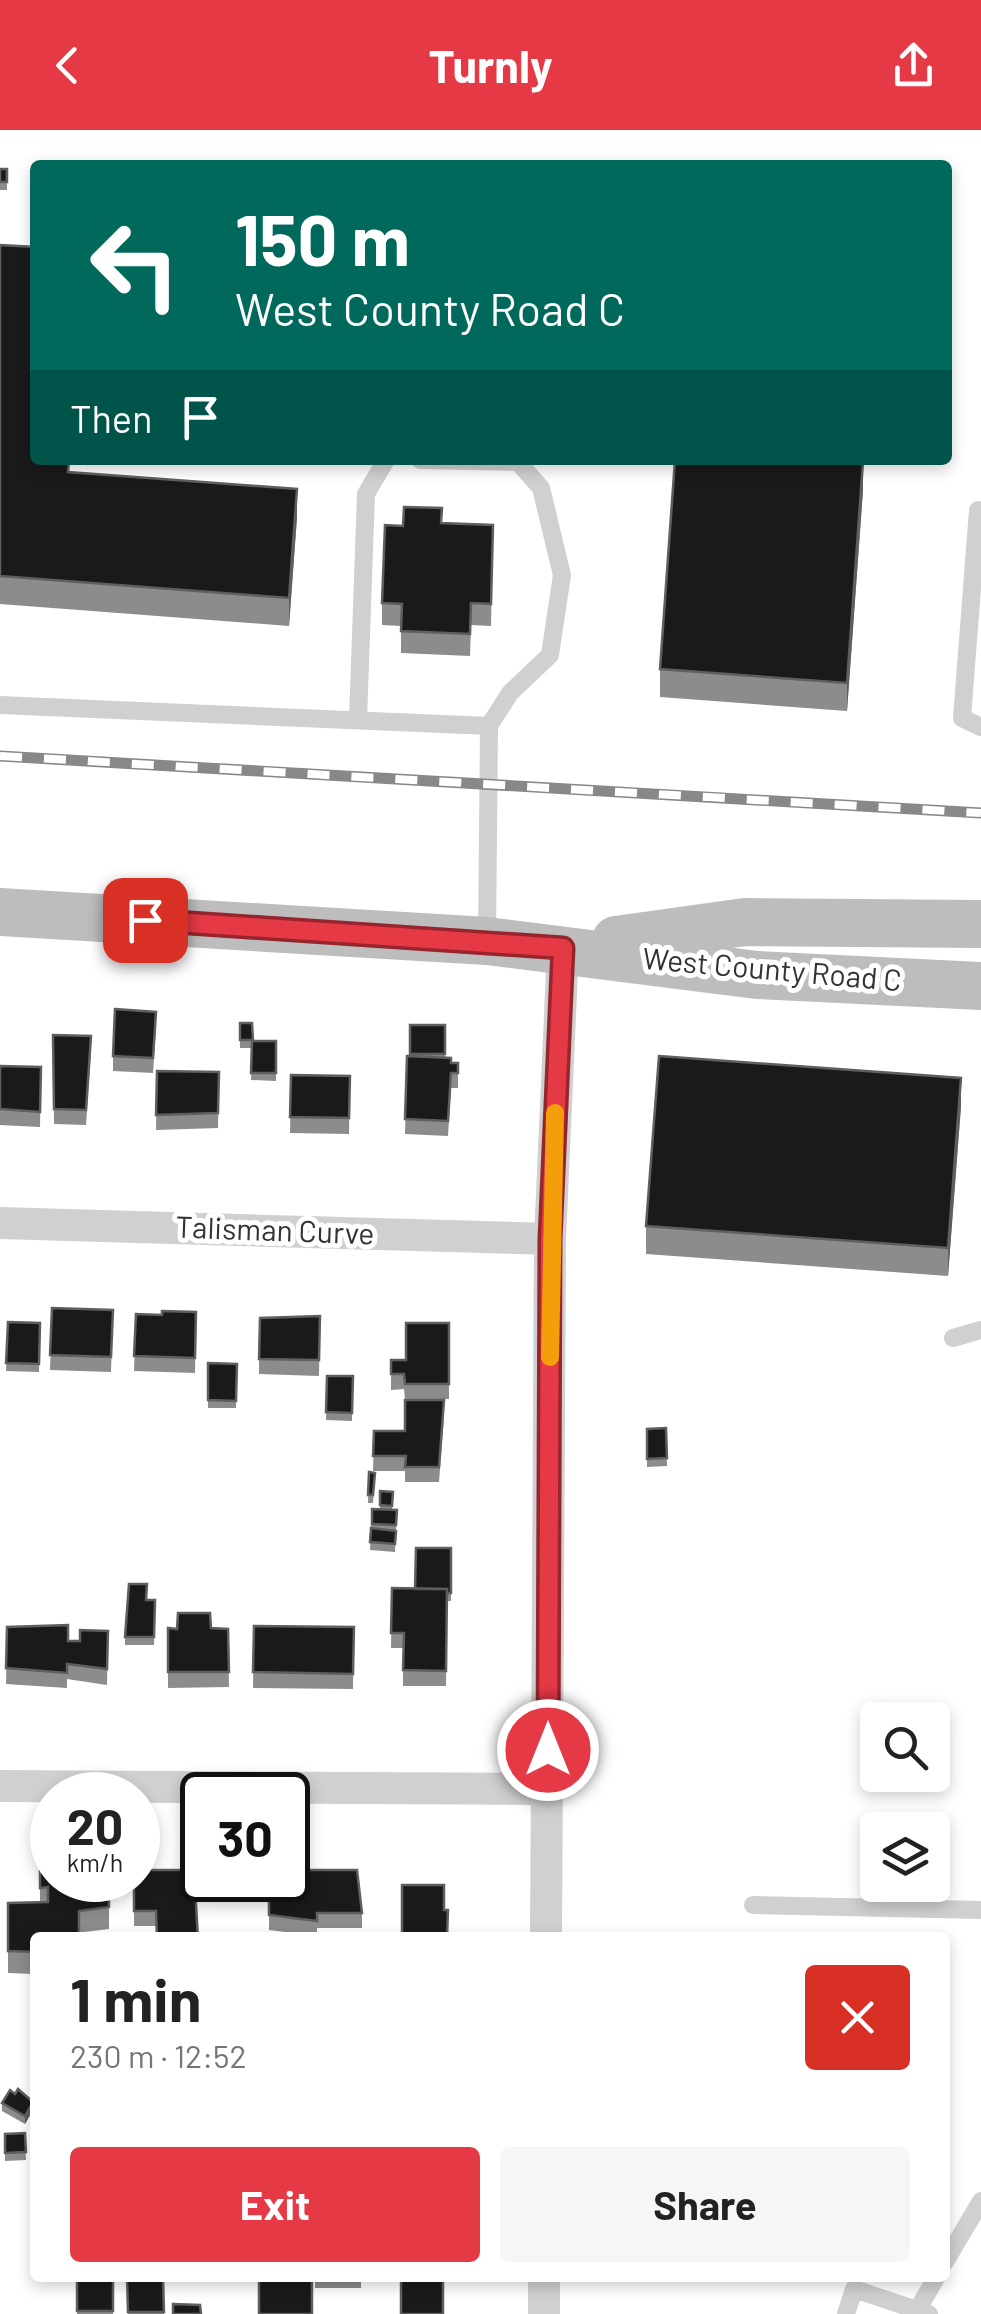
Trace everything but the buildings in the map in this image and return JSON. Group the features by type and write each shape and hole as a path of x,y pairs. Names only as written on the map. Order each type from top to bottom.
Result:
{"main road":[{"name":"West County Road C","path":"0,912 487,940 757,975 981,986"},
{"name":"West County Road C","path":"563,948 744,922 981,924"}],"street":[{"path":"546,1932 550,1239 563,948"},
{"name":"Talisman Curve","path":"0,1224 550,1239"},
{"path":"0,1786 547,1789"},
{"path":"544,2282 544,2314"}],"lane":[{"path":"358,720 366,494 383,465"},
{"path":"487,940 489,726 510,693 550,655 562,574 542,488 521,465"},
{"path":"978,510 962,718 981,728"},
{"path":"0,706 489,726"},
{"path":"953,1338 981,1330"},
{"path":"753,1906 981,1910"},
{"path":"950,2254 981,2201"},
{"path":"846,2314 854,2289 920,2313 934,2282"}],"railway":[{"path":"0,756 981,813"}],"slow traffic":[{"path":"550,1357 555,1113"}],"route":[{"path":"145,920 563,948 550,1239 548,1750"}]}
